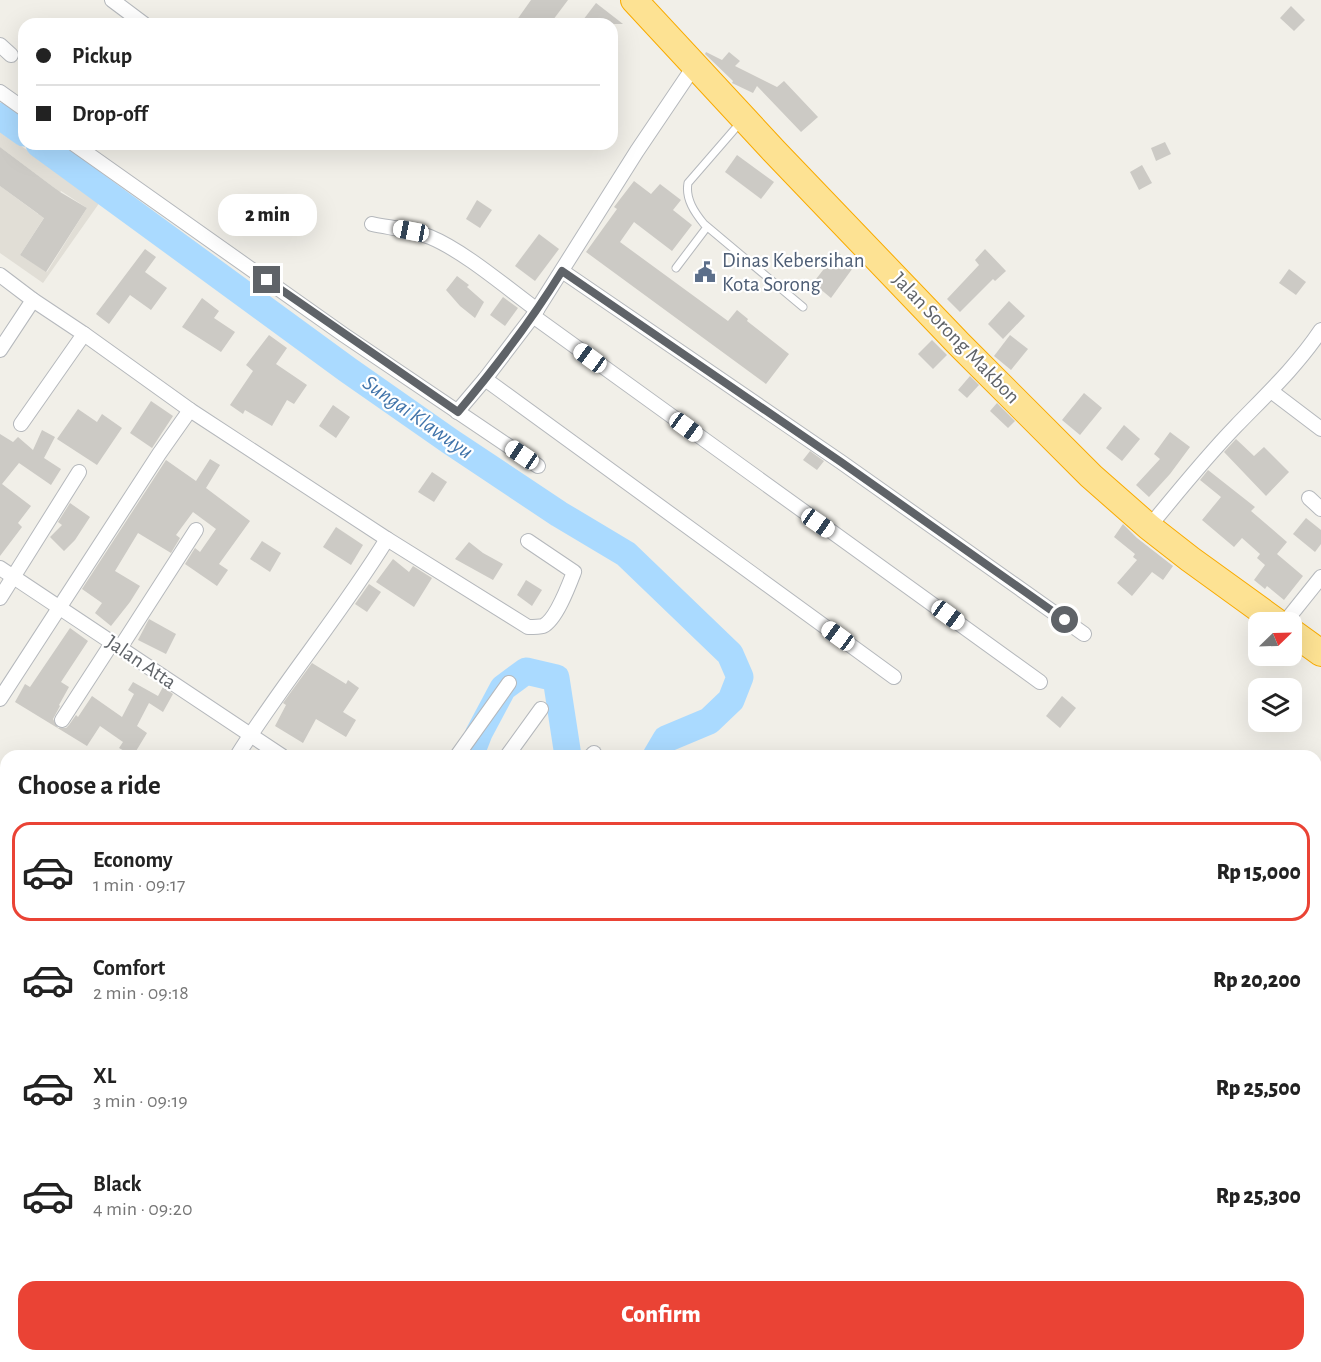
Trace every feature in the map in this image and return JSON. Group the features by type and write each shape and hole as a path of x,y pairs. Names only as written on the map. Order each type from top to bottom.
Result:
{"highway":[{"name":"Jalan Sorong Makbon","path":"634,0 959,344 1091,476 1149,527 1264,612"},
{"path":"1302,639 1321,653"}],"street":[{"path":"112,0 136,18"},
{"path":"0,45 11,55"},
{"path":"458,412 486,379 535,313 637,151 695,65"},
{"path":"0,92 18,105"},
{"path":"82,150 344,335 538,466"},
{"path":"372,224 411,231 432,238 453,250 535,313 1040,682"},
{"path":"562,271 841,462 1084,634"},
{"path":"1,276 190,410 387,539 528,627 543,626 551,618 567,591 574,572 528,541"},
{"path":"0,350 33,300"},
{"path":"1149,527 1198,467 1236,425 1271,392 1321,330"},
{"path":"21,424 84,334"},
{"path":"486,379 894,677"},
{"path":"1271,392 1321,429"},
{"path":"0,699 190,410"},
{"path":"0,598 79,472"},
{"path":"1309,498 1321,509"},
{"path":"62,720 195,530"},
{"path":"241,750 322,633 350,597 387,539"},
{"name":"Jalan Atta","path":"0,568 273,750"},
{"path":"1293,612 1321,577"},
{"path":"461,750 509,683"},
{"path":"511,750 541,709"}],"lane":[{"path":"744,119 688,183 690,202 696,214 707,226 803,307"},
{"path":"676,268 707,226"}],"shaded area":[{"path":"0,131 18,144 18,150 27,150 100,202 43,283 0,253 0,186 38,214 56,189 0,147","holes":["61,191 87,208 47,272 20,255"]}],"building":[{"path":"531,0 568,0 554,18 518,18"},
{"path":"596,3 615,18 585,18"},
{"path":"1291,6 1305,20 1294,31 1280,18"},
{"path":"706,52 722,60 729,52 740,61 735,66 777,87 784,81 818,117 801,132 757,86 753,93 732,83 733,81 705,54"},
{"path":"1165,142 1171,154 1156,161 1151,148"},
{"path":"0,147 60,192 87,208 46,272 20,255 44,218 0,186"},
{"path":"737,155 774,182 761,199 725,172"},
{"path":"1142,165 1152,183 1139,190 1130,172"},
{"path":"634,181 651,194 660,184 681,200 673,210 692,225 672,251 634,222 620,242 728,321 737,310 748,319 747,321 789,354 766,384 586,252 617,209 614,207"},
{"path":"477,200 492,210 480,228 466,219"},
{"path":"539,234 559,249 535,281 515,266"},
{"path":"145,249 156,257 145,272 167,288 151,310 130,295 109,324 96,314"},
{"path":"985,249 1006,271 995,281 993,279 960,312 947,299 979,265 975,260"},
{"path":"837,252 855,265 831,298 813,283"},
{"path":"1289,269 1306,282 1296,295 1279,283"},
{"path":"457,276 469,285 467,287 484,302 475,318 446,290"},
{"path":"503,297 518,308 505,326 490,315"},
{"path":"202,298 219,311 214,318 235,332 221,352 182,327"},
{"path":"1009,301 1025,316 1003,339 988,324"},
{"path":"269,335 287,348 276,364 307,385 294,404 287,400 272,426 245,410 243,414 230,405 253,371 246,365"},
{"path":"1010,335 1028,349 1011,370 994,356"},
{"path":"932,340 947,355 933,369 918,354"},
{"path":"970,376 979,385 967,398 958,390"},
{"path":"1084,393 1102,408 1080,435 1062,420"},
{"path":"151,401 173,416 152,448 130,433"},
{"path":"997,403 1015,421 1008,428 990,411"},
{"path":"333,405 350,417 336,438 319,426"},
{"path":"78,409 97,422 102,414 122,428 97,465 57,439"},
{"path":"1124,425 1140,439 1122,461 1106,448"},
{"path":"42,430 55,437 44,458 61,469 51,485 19,463 2,484 31,506 18,523 22,527 0,556 0,434 13,442 18,437 33,450"},
{"path":"1170,432 1190,447 1149,497 1136,485 1160,459 1154,454"},
{"path":"1236,439 1254,456 1264,447 1289,472 1266,496 1224,452"},
{"path":"810,451 824,461 817,470 803,460"},
{"path":"210,459 220,465 206,488 250,521 219,564 228,570 217,586 185,564 195,548 200,552 216,529 193,512 176,535 180,538 171,553 138,533 115,571 140,586 111,626 95,613 102,603 82,589 166,460 196,481"},
{"path":"1208,470 1255,507 1251,511 1287,542 1277,554 1303,576 1284,600 1267,586 1265,589 1254,580 1265,565 1257,558 1260,554 1242,538 1234,547 1202,520 1221,497 1200,480"},
{"path":"432,472 447,482 434,502 418,492"},
{"path":"70,503 90,517 75,540 64,551 50,537 62,525 58,522"},
{"path":"1306,518 1321,530 1321,544 1315,552 1293,534"},
{"path":"1123,524 1173,566 1163,580 1152,572 1132,596 1117,583 1137,560 1133,557 1135,554 1114,537"},
{"path":"336,527 363,545 351,565 323,547"},
{"path":"262,541 281,553 270,572 250,559"},
{"path":"469,542 503,564 493,580 455,559"},
{"path":"393,559 409,572 413,566 432,578 414,607 376,582"},
{"path":"526,580 542,590 532,606 517,595"},
{"path":"369,584 381,592 367,612 355,604"},
{"path":"149,619 176,634 166,654 138,640"},
{"path":"70,628 88,641 61,682 69,687 53,719 58,728 66,728 76,715 78,717 92,696 122,717 134,694 128,690 133,682 158,696 163,687 173,694 163,712 149,703 137,726 147,733 137,750 122,750 119,748 123,742 100,726 87,746 15,702 25,684 30,687"},
{"path":"312,663 346,684 348,680 359,688 343,712 356,720 346,737 316,719 303,743 275,726 286,705 283,703"},
{"path":"1062,696 1076,708 1060,728 1046,716"}],"waterway":[{"name":"Sungai Klawuyu","path":"0,116 18,129"},
{"name":"Sungai Klawuyu","path":"47,150 348,370 451,442 559,514 626,554 730,654 740,677 731,700 709,721 666,739 660,750"},
{"name":"Sungai Klawuyu","path":"472,750 503,688 526,671 556,678 567,750"}],"place":[{"name":"Dinas Kebersihan Kota Sorong","path":"705,272"}],"route":[{"path":"267,280 458,412 533,316 562,271 841,462 1065,620"}]}
